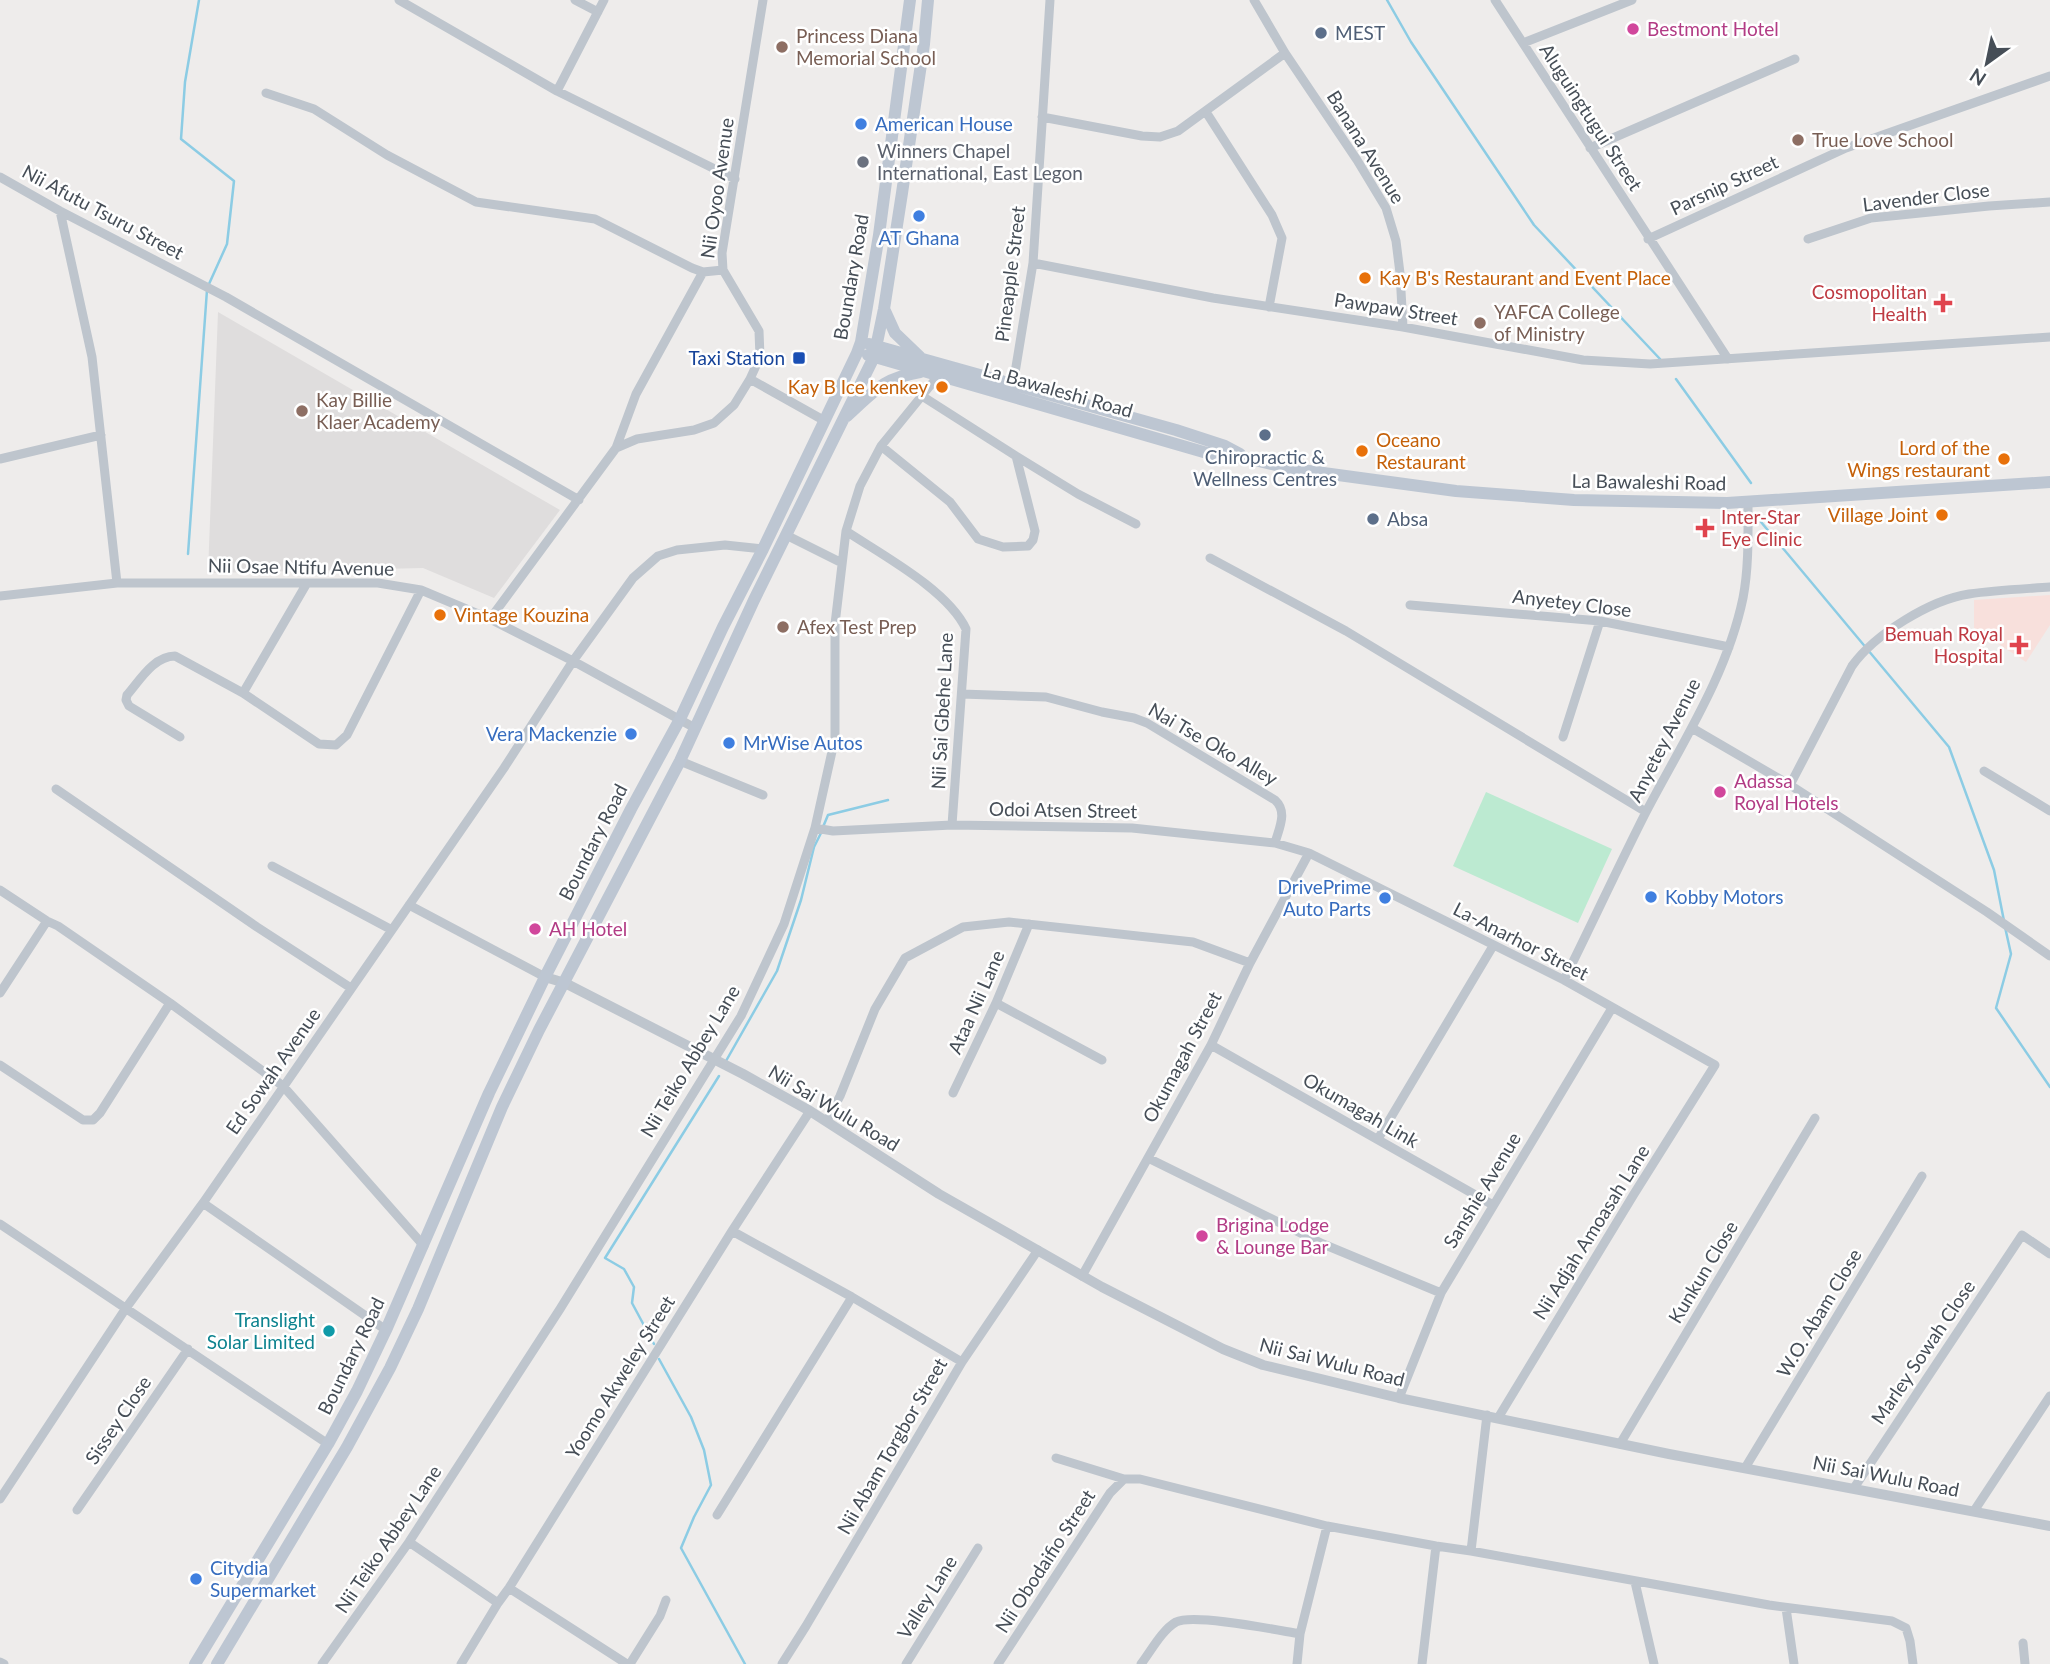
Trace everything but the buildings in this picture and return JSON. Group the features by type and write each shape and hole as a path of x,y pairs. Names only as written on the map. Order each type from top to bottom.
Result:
{"main road":[{"name":"Boundary Road","path":"195,1664 328,1444 357,1391 424,1246 489,1093 631,808 680,719 859,347 879,235 910,0"},
{"name":"Boundary Road","path":"217,1664 347,1447 390,1368 428,1286 502,1107 680,761 754,600 875,351 884,309 928,0"},
{"path":"884,309 895,334 920,358"},
{"name":"La Bawaleshi Road","path":"859,347 920,358 1176,430 1225,446 1250,459"},
{"name":"La Bawaleshi Road","path":"875,351 938,376 1207,453 1294,469 1456,491 1574,500 1682,503 1748,502 2050,482"},
{"path":"842,420 889,380 922,371"}],"street":[{"path":"399,0 557,91 735,179"},
{"path":"575,0 598,12"},
{"path":"557,91 604,0"},
{"name":"Nii Oyoo Avenue","path":"617,447 637,439 694,430 714,423 734,405 760,357 759,331 723,270 722,253 763,0"},
{"name":"Pineapple Street","path":"1013,385 1033,263 1050,0"},
{"name":"Banana Avenue","path":"1254,0 1285,53 1386,208 1396,241 1403,327"},
{"name":"Aluguingtugui Street","path":"1495,0 1728,359"},
{"path":"1522,43 1632,0"},
{"path":"1042,117 1160,137 1178,131 1285,53"},
{"path":"1590,148 1795,59"},
{"name":"Parsnip Street","path":"1648,239 1846,148 2050,76"},
{"path":"266,93 314,109 387,155 476,202 595,219 703,272 723,270"},
{"path":"1206,112 1272,215 1282,238 1269,307"},
{"name":"Nii Afutu Tsuru Street","path":"0,177 226,297 579,500"},
{"name":"Lavender Close","path":"1808,239 1871,218 2050,202"},
{"path":"60,211 92,357 117,583"},
{"name":"Pawpaw Street","path":"1033,263 1213,298 1403,327 1583,360 1650,364 2050,337"},
{"path":"490,619 617,447 636,394 703,272"},
{"name":"Nii Teiko Abbey Lane","path":"322,1664 409,1542 560,1309 741,1016 784,924 817,828 835,738 835,624 846,531 860,486 881,446 938,376"},
{"path":"750,379 825,421"},
{"path":"922,396 1078,494 1136,524"},
{"path":"0,459 101,435"},
{"path":"881,446 950,502 978,539 1003,547 1028,546 1035,531 1016,456"},
{"name":"Anyetey Avenue","path":"1564,980 1646,812 1692,728 1728,647 1743,597 1748,551 1748,502"},
{"name":"Nii Sai Gbehe Lane","path":"846,531 951,605 961,617 966,629 953,825"},
{"path":"786,535 842,564"},
{"name":"Ed Sowah Avenue","path":"0,1499 126,1308 203,1203 504,768 573,661 633,578 659,556 677,550 725,545 763,549"},
{"path":"1210,558 1346,631 1646,812"},
{"name":"Nii Osae Ntifu Avenue","path":"0,596 117,583 378,583 421,590 490,619 695,728"},
{"path":"243,693 307,583"},
{"path":"1790,785 1852,666 1874,642 1927,608 1966,594 2050,587"},
{"path":"180,737 129,706 126,700 127,695 158,661 166,656 175,656 243,693 319,744 336,745 347,735 421,590"},
{"name":"Anyetey Close","path":"1410,605 1600,621 1728,647"},
{"path":"1563,737 1600,621"},
{"name":"Nai Tse Oko Alley","path":"962,694 1046,697 1147,723 1275,800 1283,812 1275,843"},
{"path":"1692,728 1790,785 1987,912 2050,956"},
{"path":"680,761 763,795"},
{"path":"1984,771 2050,811"},
{"path":"56,789 351,988"},
{"name":"Odoi Atsen Street","path":"817,828 833,831 953,825 1132,828 1275,843 1309,853"},
{"name":"La-Anarhor Street","path":"1309,853 1564,980 1715,1065"},
{"name":"Okumagah Street","path":"1082,1276 1212,1045 1250,963 1309,853"},
{"path":"272,866 392,929"},
{"path":"0,890 58,926 170,1003 283,1086 424,1246"},
{"path":"409,905 545,977"},
{"path":"0,993 47,921"},
{"path":"827,1121 840,1096 875,1009 905,958 963,927 1009,922 1193,942 1250,963"},
{"name":"Ataa Nii Lane","path":"953,1093 996,1003 1029,924"},
{"path":"1378,1139 1493,946"},
{"name":"Nii Sai Wulu Road","path":"545,977 565,983 810,1111 939,1194 1116,1295 1223,1349 1263,1365 1399,1398 1620,1444 2050,1527"},
{"path":"0,1065 83,1120 93,1120 170,1003"},
{"path":"996,1003 1102,1060"},
{"name":"Sanshie Avenue","path":"1399,1398 1441,1293 1612,1008"},
{"name":"Okumagah Link","path":"1212,1045 1493,1205"},
{"name":"Nii Adjah Amoasah Lane","path":"1492,1417 1715,1065"},
{"name":"Yoomo Akweley Street","path":"461,1664 810,1111"},
{"name":"Kunkun Close","path":"1620,1444 1815,1118"},
{"path":"1148,1158 1323,1244 1441,1293"},
{"name":"W.O. Abam Close","path":"1745,1468 1922,1176"},
{"path":"203,1203 386,1330"},
{"path":"0,1224 328,1444"},
{"path":"732,1231 962,1362"},
{"name":"Marley Sowah Close","path":"1854,1488 2022,1235 2050,1254"},
{"name":"Nii Abam Torgbor Street","path":"782,1664 962,1362 1038,1250"},
{"path":"717,1515 852,1297"},
{"name":"Sissey Close","path":"78,1510 188,1349"},
{"path":"1975,1511 2050,1396"},
{"path":"1471,1551 1492,1417"},
{"path":"1056,1458 1124,1479 1140,1479 1327,1526 1786,1608 1892,1621 1906,1628 1913,1664"},
{"name":"Nii Obodaifio Street","path":"998,1664 1110,1493 1124,1479"},
{"path":"1297,1664 1300,1634 1327,1526"},
{"path":"409,1542 498,1603"},
{"path":"1422,1664 1436,1546"},
{"name":"Valley Lane","path":"906,1664 978,1548"},
{"path":"1635,1582 1654,1664"},
{"path":"509,1588 629,1664 660,1616 666,1600"},
{"path":"1786,1608 1794,1664"},
{"path":"1141,1664 1164,1633 1177,1622 1186,1620 1300,1634"},
{"path":"2023,1643 2025,1664"}],"shaded area":[{"name":"Kay Billie Klaer Academy","path":"218,312 560,510 494,598 423,568 208,573"},
{"name":"Bemuah Royal Hospital","path":"2050,595 2050,625 2026,662 1974,628 1974,600"}],"green space":[{"path":"1486,792 1612,849 1578,923 1453,866"}],"waterway":[{"path":"199,0 185,82 181,139 234,181 227,244 209,284"},
{"path":"1387,0 1411,42 1534,225 1660,359"},
{"path":"188,554 207,290"},
{"path":"1676,379 1751,483"},
{"path":"1761,522 1949,747 1994,870 2004,921"},
{"path":"823,827 828,815 888,800"},
{"path":"726,1061 777,971 801,900 814,847 821,833"},
{"path":"2005,927 2011,954 1996,1008 2050,1087"},
{"path":"654,1344 632,1303 634,1287 624,1269 605,1258 719,1076"},
{"path":"659,1359 691,1417 704,1450 711,1485 681,1548 745,1664"}],"place":[{"name":"Bestmont Hotel","path":"1633,29"},
{"name":"MEST","path":"1321,33"},
{"name":"Princess Diana Memorial School","path":"782,47"},
{"name":"American House","path":"861,124"},
{"name":"True Love School","path":"1798,140"},
{"name":"Winners Chapel International, East Legon","path":"863,162"},
{"name":"AT Ghana","path":"919,216"},
{"name":"Kay B's Restaurant and Event Place","path":"1365,278"},
{"name":"Cosmopolitan Health","path":"1943,303"},
{"name":"YAFCA College of Ministry","path":"1480,323"},
{"name":"Taxi Station","path":"799,358"},
{"name":"Kay B Ice kenkey","path":"942,387"},
{"name":"Kay Billie Klaer Academy","path":"302,411"},
{"name":"Chiropractic & Wellness Centres","path":"1265,435"},
{"name":"Oceano Restaurant","path":"1362,451"},
{"name":"Lord of the Wings restaurant","path":"2004,459"},
{"name":"Village Joint","path":"1942,515"},
{"name":"Absa","path":"1373,519"},
{"name":"Inter-Star Eye Clinic","path":"1705,528"},
{"name":"Vintage Kouzina","path":"440,615"},
{"name":"Afex Test Prep","path":"783,627"},
{"name":"Bemuah Royal Hospital","path":"2019,645"},
{"name":"Vera Mackenzie","path":"631,734"},
{"name":"MrWise Autos","path":"729,743"},
{"name":"Adassa Royal Hotels","path":"1720,792"},
{"name":"Kobby Motors","path":"1651,897"},
{"name":"DrivePrime Auto Parts","path":"1385,898"},
{"name":"AH Hotel","path":"535,929"},
{"name":"Brigina Lodge & Lounge Bar","path":"1202,1236"},
{"name":"Translight Solar Limited","path":"329,1331"},
{"name":"Citydia Supermarket","path":"196,1579"}]}
